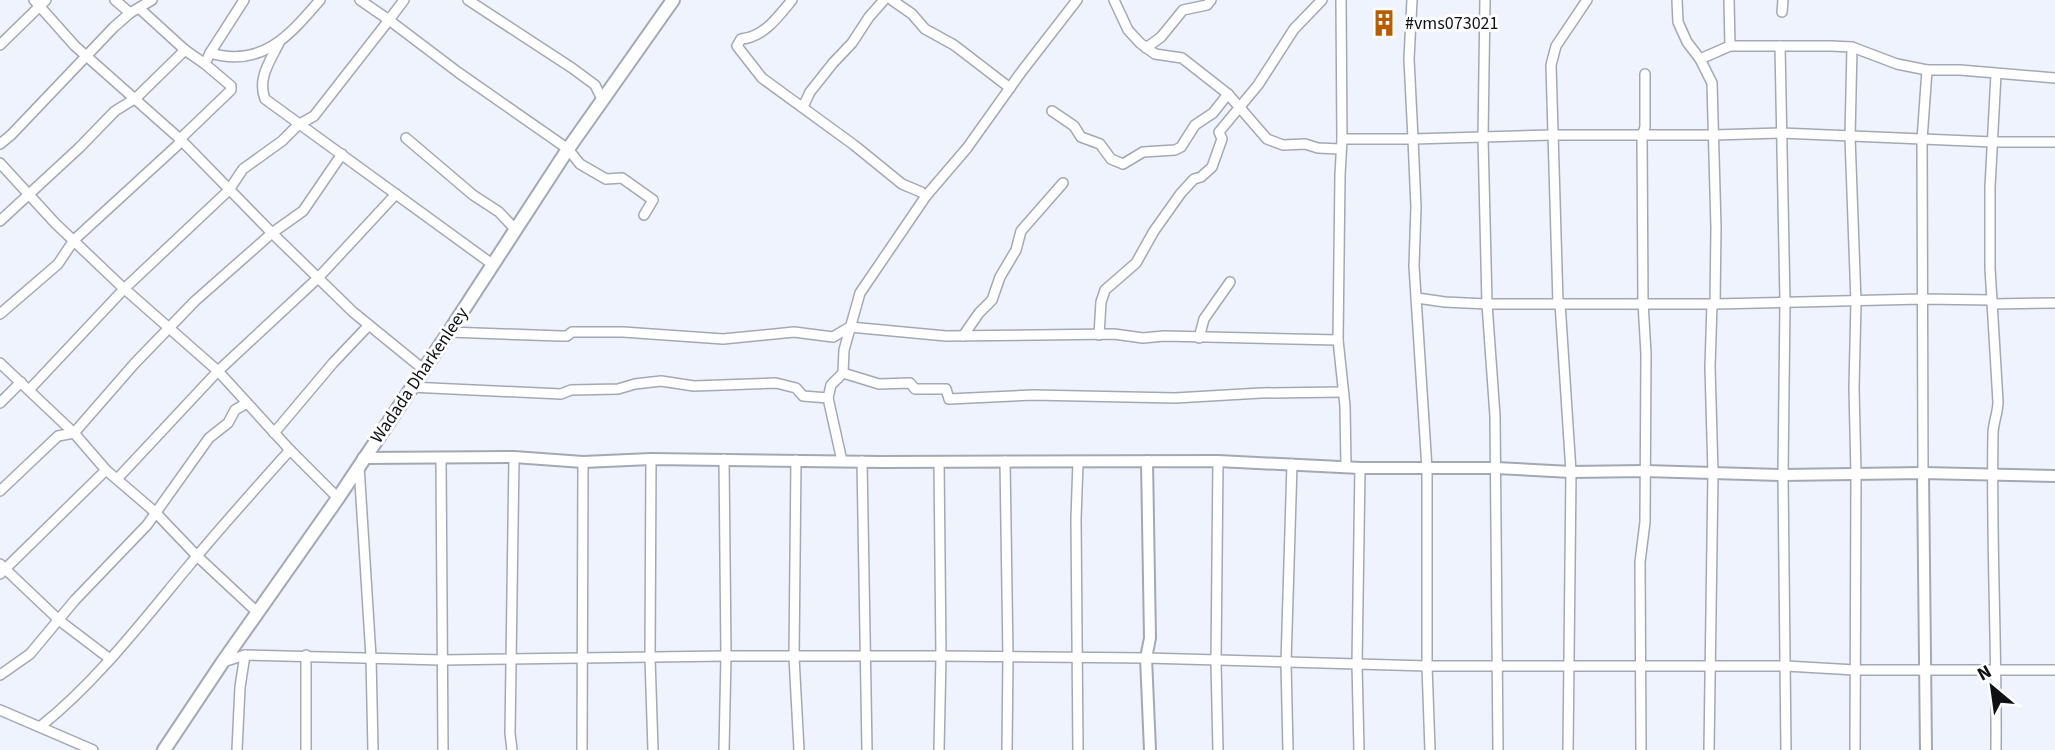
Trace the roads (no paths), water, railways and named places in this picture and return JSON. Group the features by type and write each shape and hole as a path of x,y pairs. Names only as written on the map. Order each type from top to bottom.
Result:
{"main road":[{"name":"Wadada Dharkenleey","path":"164,750 338,498 568,149 673,0"}],"street":[{"path":"116,0 130,13"},
{"path":"0,144 114,27 130,13 152,0"},
{"path":"205,64 244,0"},
{"path":"210,53 229,58 254,55 279,43 290,35 320,0"},
{"path":"360,0 568,149 580,164 606,179 622,178 653,200 645,215"},
{"path":"29,390 124,289 229,190 243,169 314,116 404,0"},
{"path":"468,0 595,85 603,101"},
{"path":"792,0 770,25 752,38 741,39 737,46 762,78 854,145 902,184 921,191 926,196"},
{"path":"803,107 810,92 884,0"},
{"path":"892,0 912,14 925,29 954,45 1010,88"},
{"path":"842,461 828,398 831,385 843,373 844,350 860,293 926,196 967,148 1077,0"},
{"path":"1114,0 1128,30 1146,48 1155,54 1182,58 1228,94 1267,139 1283,145 1318,148 1413,139 1781,133 1850,138 2055,142"},
{"path":"1146,48 1161,37 1183,10 1207,5 1211,0"},
{"path":"1099,335 1101,302 1105,290 1136,263 1154,231 1181,193 1194,179 1201,177 1212,167 1222,139 1219,132 1258,85 1294,29 1322,0"},
{"path":"1341,0 1338,340 1346,467"},
{"path":"1412,0 1409,59 1416,207 1414,266 1427,469 1427,666 1430,750"},
{"path":"1485,0 1483,137 1487,304 1495,416 1498,750"},
{"path":"1568,750 1571,472 1559,303 1551,65 1556,46 1587,0"},
{"path":"1677,0 1678,22 1686,42 1700,59 1712,83 1714,304 1710,367 1713,473 1709,750"},
{"path":"1729,0 1730,46"},
{"path":"1782,12 1783,0"},
{"path":"0,45 40,2 75,46 181,140 318,278 369,325 423,369"},
{"path":"0,314 58,264 74,240 231,90 231,86 185,50 139,8"},
{"path":"279,43 263,75 262,94 265,99 492,264"},
{"path":"1700,59 1730,46 1852,47 1897,64 1927,70 2055,78"},
{"path":"1780,46 1785,302 1783,475 1786,750"},
{"path":"1852,47 1850,138 1856,302 1855,750"},
{"path":"0,221 115,111 136,98 185,50"},
{"path":"1926,750 1922,140 1927,70"},
{"path":"1641,750 1640,562 1644,522 1646,354 1642,136 1645,127 1645,74"},
{"path":"1996,74 1990,187 1992,302 1998,402 1998,415 1993,429 1996,750"},
{"path":"1052,111 1074,126 1081,137 1100,144 1111,159 1123,164 1143,152 1175,150 1181,147 1195,125 1213,113 1228,94"},
{"path":"406,138 473,195 499,212 515,229"},
{"path":"0,491 58,436 74,433 135,363 195,301 272,233 303,211 342,154"},
{"path":"0,163 124,289 218,371 338,498"},
{"path":"963,336 992,300 1000,277 1016,250 1021,231 1063,183"},
{"path":"118,478 218,371 318,278 396,194"},
{"path":"1199,338 1204,319 1230,282"},
{"path":"1418,298 1487,304 1643,302 1687,305 1922,299 2055,303"},
{"path":"274,433 369,325"},
{"path":"449,332 559,336 572,332 623,332 723,339 794,332 833,337 850,327 963,336 1128,335 1143,338 1164,335 1338,340"},
{"path":"0,363 74,433 106,470 155,512 257,612"},
{"path":"843,373 879,383 910,383 915,389 946,389 949,399 1033,395 1175,398 1343,392"},
{"path":"411,387 561,394 571,390 618,389 660,381 694,386 776,383 796,387 803,396 828,398"},
{"path":"0,403 21,382"},
{"path":"0,674 30,654 84,590 147,525 209,438 228,423 235,410 247,403"},
{"path":"41,726 60,712 110,659 290,450"},
{"path":"373,750 361,461 514,457 583,463 651,459 1219,461 1360,468 1496,468 1571,472 2055,476"},
{"path":"512,750 514,457"},
{"path":"441,459 443,750"},
{"path":"651,459 650,658 653,750"},
{"path":"724,459 724,750"},
{"path":"796,460 794,656 799,750"},
{"path":"862,461 867,750"},
{"path":"1005,461 1007,750"},
{"path":"1147,461 1150,638 1146,658 1150,750"},
{"path":"1218,750 1216,662 1219,461"},
{"path":"939,462 939,750"},
{"path":"1078,462 1078,750"},
{"path":"582,750 583,463"},
{"path":"1288,750 1286,663 1292,464"},
{"path":"1359,750 1357,664 1360,468"},
{"path":"106,470 2,569 60,621 110,659"},
{"path":"222,663 245,655 442,660 941,656 1146,658 1427,666 1786,666 1856,670 2055,670"},
{"path":"237,750 245,655"},
{"path":"306,655 306,750"},
{"path":"0,710 93,750"}],"place":[{"name":"#vms073021","path":"1384,23"}]}
